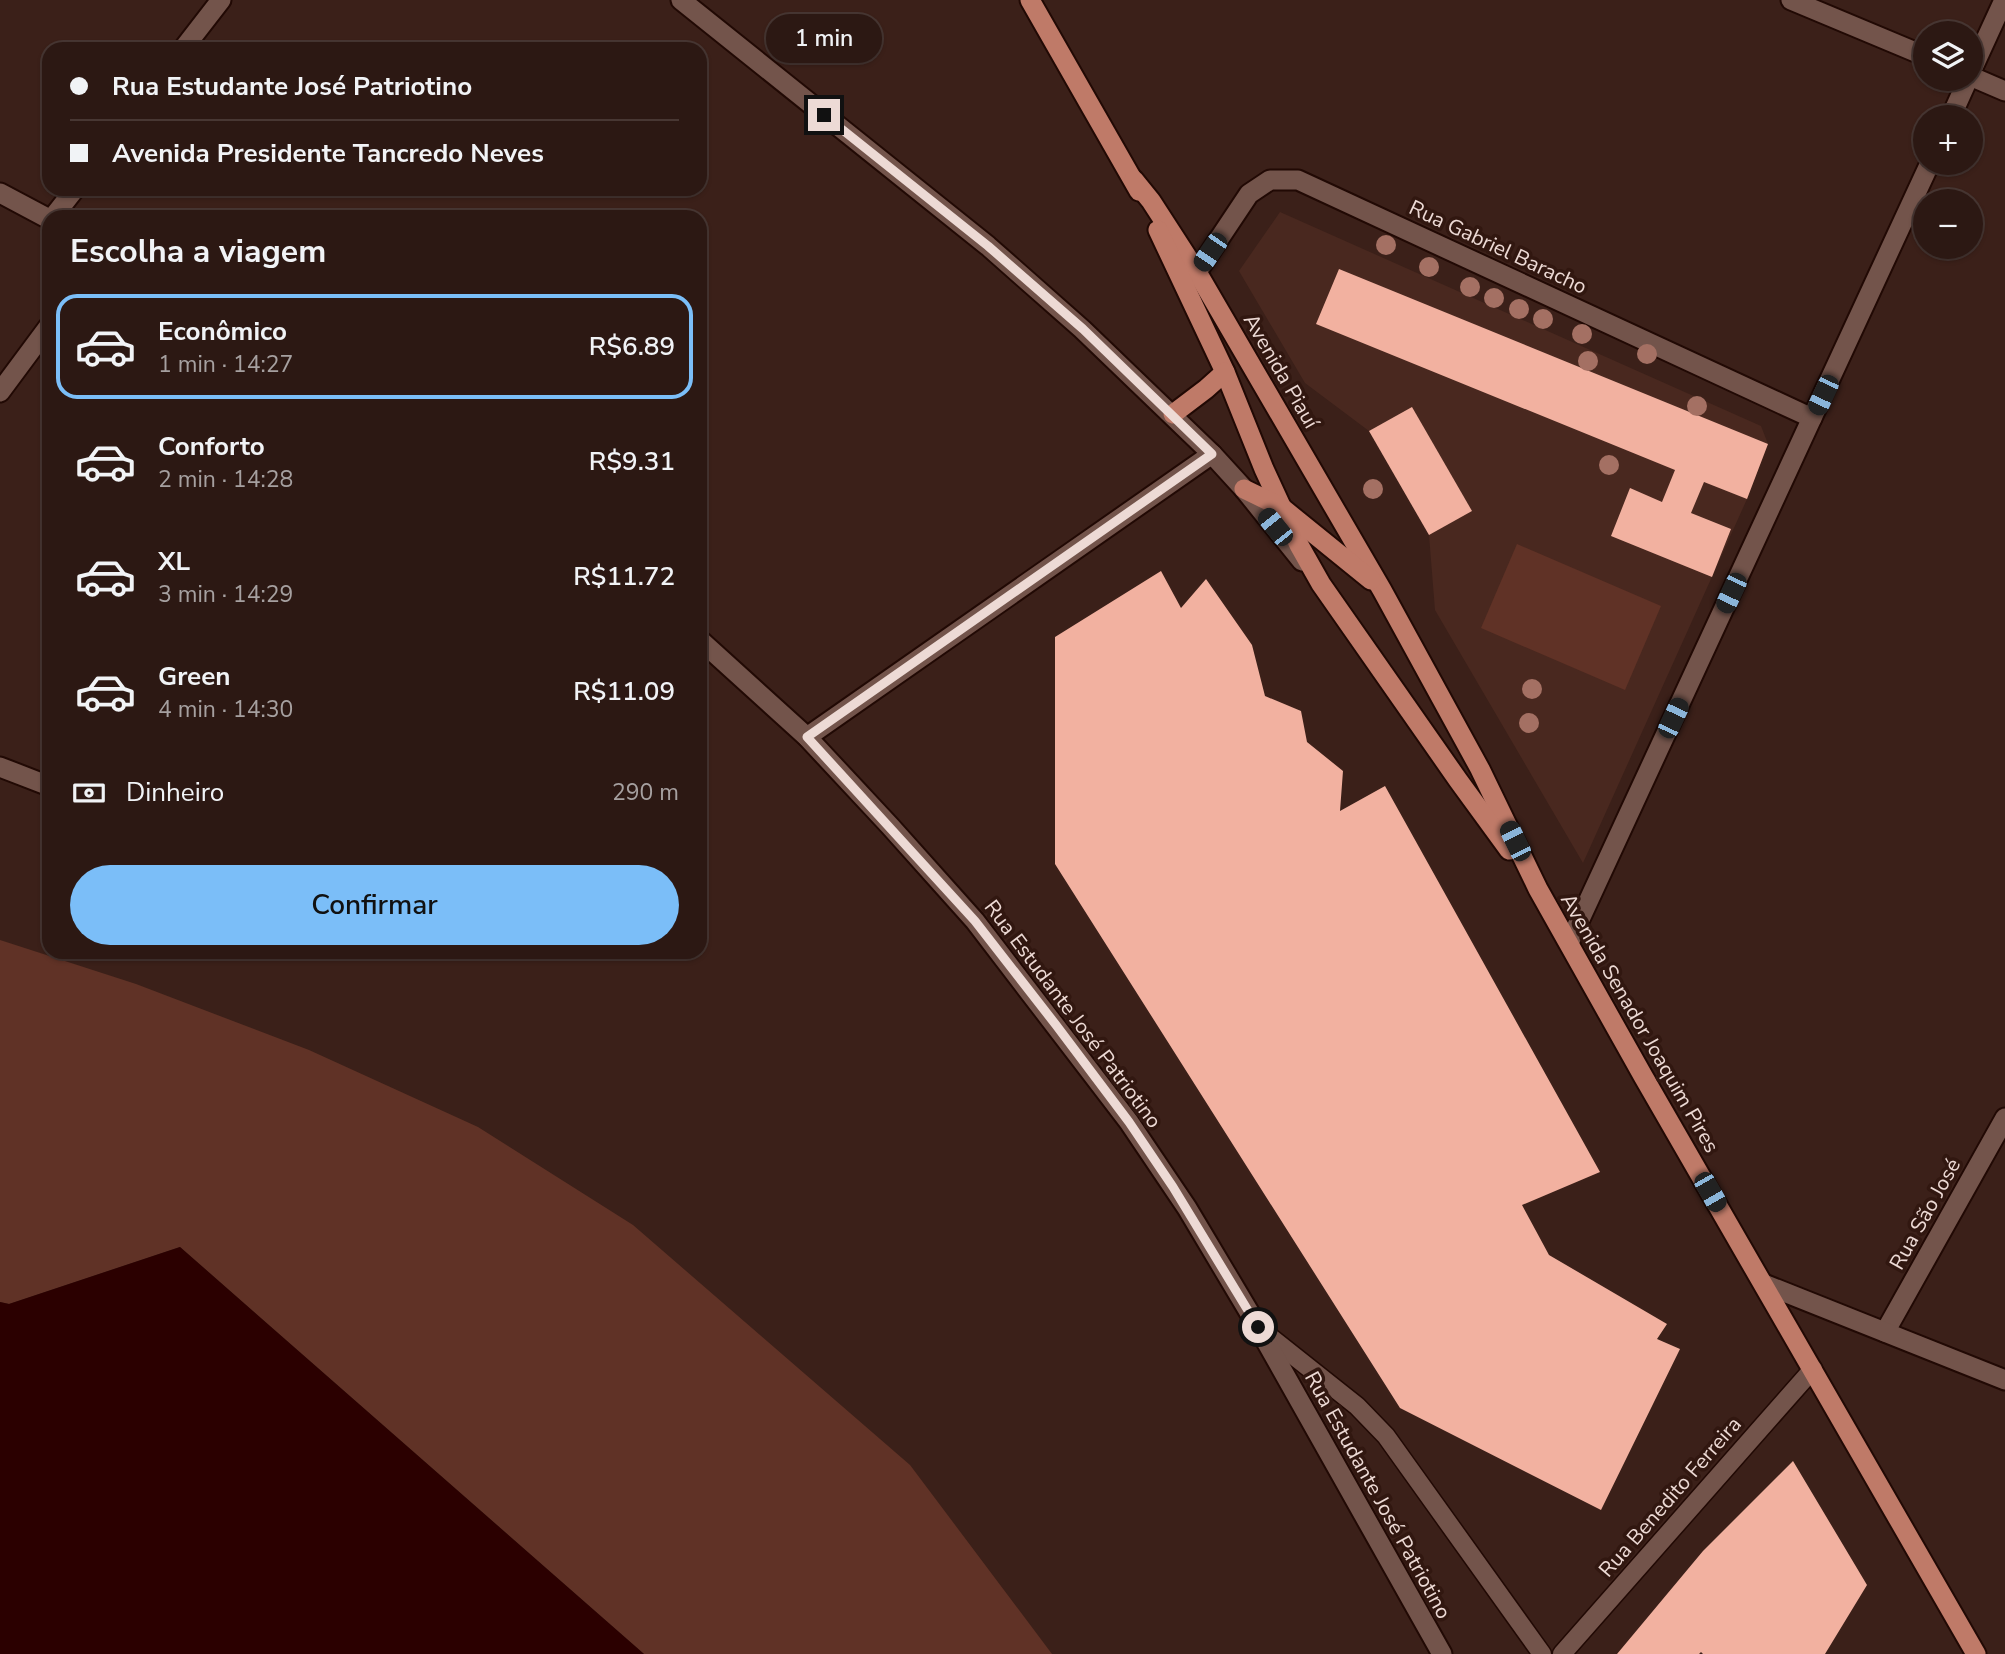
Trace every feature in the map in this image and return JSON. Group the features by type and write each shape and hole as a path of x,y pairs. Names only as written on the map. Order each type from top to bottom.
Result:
{"main road":[{"name":"Avenida Piauí","path":"1030,0 1134,180 1225,372 1281,507 1321,584 1538,889"},
{"name":"Avenida Piauí","path":"1134,180 1151,201 1197,272 1382,590"},
{"path":"1173,414 1225,372"},
{"path":"1244,489 1281,507 1382,590"},
{"name":"Avenida Senador Joaquim Pires","path":"1382,590 1480,769 1538,889 1976,1654"}],"street":[{"path":"188,42 221,0"},
{"path":"681,0 988,246 1083,329 1212,454 1321,584"},
{"path":"1791,0 1913,52"},
{"path":"1983,47 2004,0"},
{"path":"1983,82 2005,91"},
{"path":"1569,943 1924,175"},
{"name":"Rua Gabriel Baracho","path":"1197,272 1249,194 1270,180 1298,180 1812,418"},
{"path":"0,193 42,214"},
{"path":"58,210 69,196"},
{"path":"0,392 42,335"},
{"path":"807,737 1212,454"},
{"name":"Rua Estudante José Patriotino","path":"707,646 807,737 975,921 1129,1122 1187,1208 1258,1327 1442,1654"},
{"path":"0,767 42,783"},
{"name":"Rua São José","path":"1885,1332 2005,1118"},
{"path":"1764,1284 2005,1380"}],"lane":[{"path":"1258,1327 1357,1406 1386,1436 1542,1654"},
{"name":"Rua Benedito Ferreira","path":"1562,1654 1813,1369"}],"shaded area":[{"path":"1280,212 1761,426 1768,444 1747,499 1583,863 1435,610 1429,535 1369,431 1305,383 1239,271"},
{"path":"1517,544 1661,606 1625,690 1481,628"},
{"path":"0,940 42,954 42,959 59,959 136,984 309,1050 478,1127 633,1225 910,1465 1052,1654 644,1654 180,1247 9,1304 0,1302"},
{"path":"180,1247 644,1654 0,1654 0,1302 9,1304"}],"building":[{"path":"1339,269 1768,444 1747,499 1704,482 1691,513 1731,529 1712,577 1611,536 1630,488 1662,502 1675,470 1316,324"},
{"path":"1412,407 1472,511 1429,535 1369,431"},
{"path":"1161,571 1181,608 1206,579 1252,645 1265,696 1301,711 1307,742 1343,771 1340,811 1385,786 1600,1172 1522,1205 1549,1255 1667,1324 1657,1339 1680,1349 1601,1510 1400,1408 1055,864 1055,637"},
{"path":"1793,1461 1867,1585 1825,1654 1617,1654 1703,1551"}],"route":[{"path":"824,115 988,246 1083,329 1212,454 807,737 975,921 1056,1025 1129,1122 1173,1187 1258,1327"}]}
